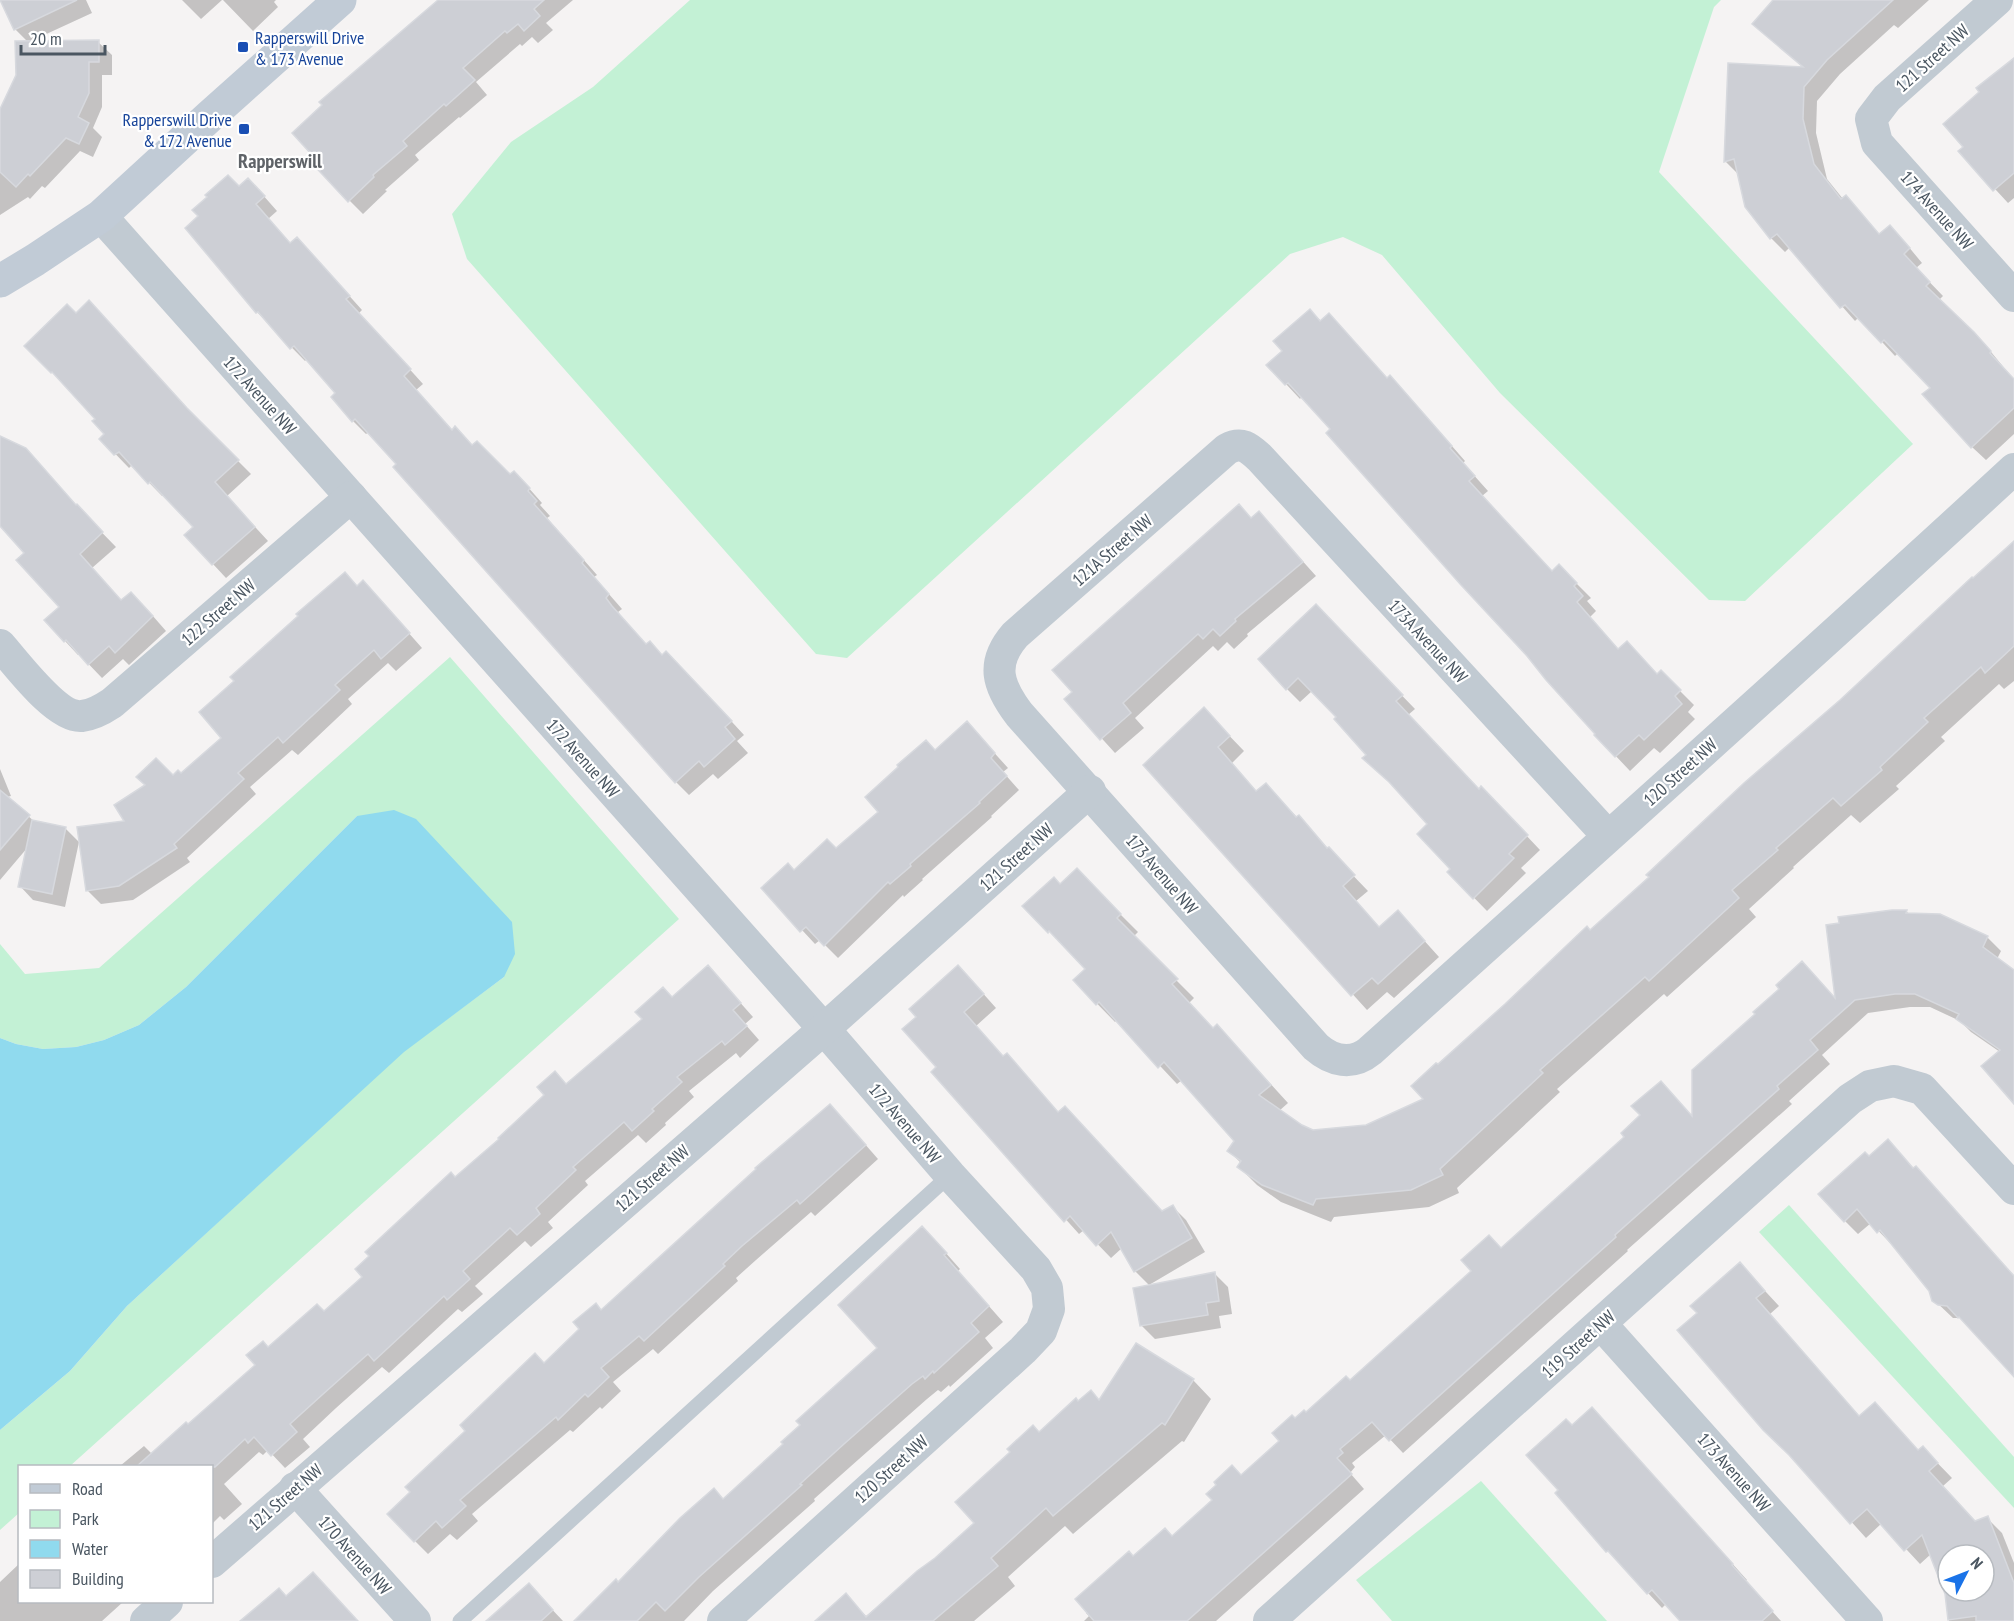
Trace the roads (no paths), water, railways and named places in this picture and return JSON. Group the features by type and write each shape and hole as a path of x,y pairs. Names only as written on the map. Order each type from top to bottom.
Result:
{"street":[{"path":"0,281 101,216 340,0"},
{"name":"121 Street NW","path":"1871,118 1887,98 1997,0"},
{"name":"174 Avenue NW","path":"1871,118 1877,143 2014,296"},
{"name":"172 Avenue NW","path":"101,216 824,1029 950,1175 1036,1269 1047,1288 1049,1309"},
{"name":"121A Street NW","path":"998,676 1006,646 1016,635 1227,449 1235,445 1247,446"},
{"name":"173A Avenue NW","path":"1247,446 1608,836"},
{"name":"120 Street NW","path":"1338,1060 1363,1057 2014,469"},
{"name":"122 Street NW","path":"0,645 51,701 66,712 80,717 94,713 112,703 351,497"},
{"name":"173 Avenue NW","path":"998,676 1008,698 1019,714 1316,1047 1326,1056 1338,1060"},
{"name":"121 Street NW","path":"213,1561 824,1029 1090,791"},
{"name":"119 Street NW","path":"1269,1621 1850,1099 1870,1086 1894,1081 1922,1089 2014,1189"},
{"name":"120 Street NW","path":"723,1621 1023,1350 1041,1331 1049,1309"},
{"name":"173 Avenue NW","path":"1601,1324 1868,1621"},
{"name":"170 Avenue NW","path":"295,1488 415,1621"},
{"path":"146,1621 166,1603"}],"lane":[{"path":"460,1621 950,1175"}],"water":[{"path":"394,810 416,819 512,922 515,954 504,977 404,1052 127,1306 70,1371 0,1430 0,1038 16,1044 43,1049 76,1047 104,1040 139,1025 186,987 357,816"}],"place":[{"name":"Rapperswill Drive & 173 Avenue","path":"243,47"},
{"name":"Rapperswill Drive & 172 Avenue","path":"244,129"}],"district":[{"name":"Rapperswill","path":"280,161"}]}
